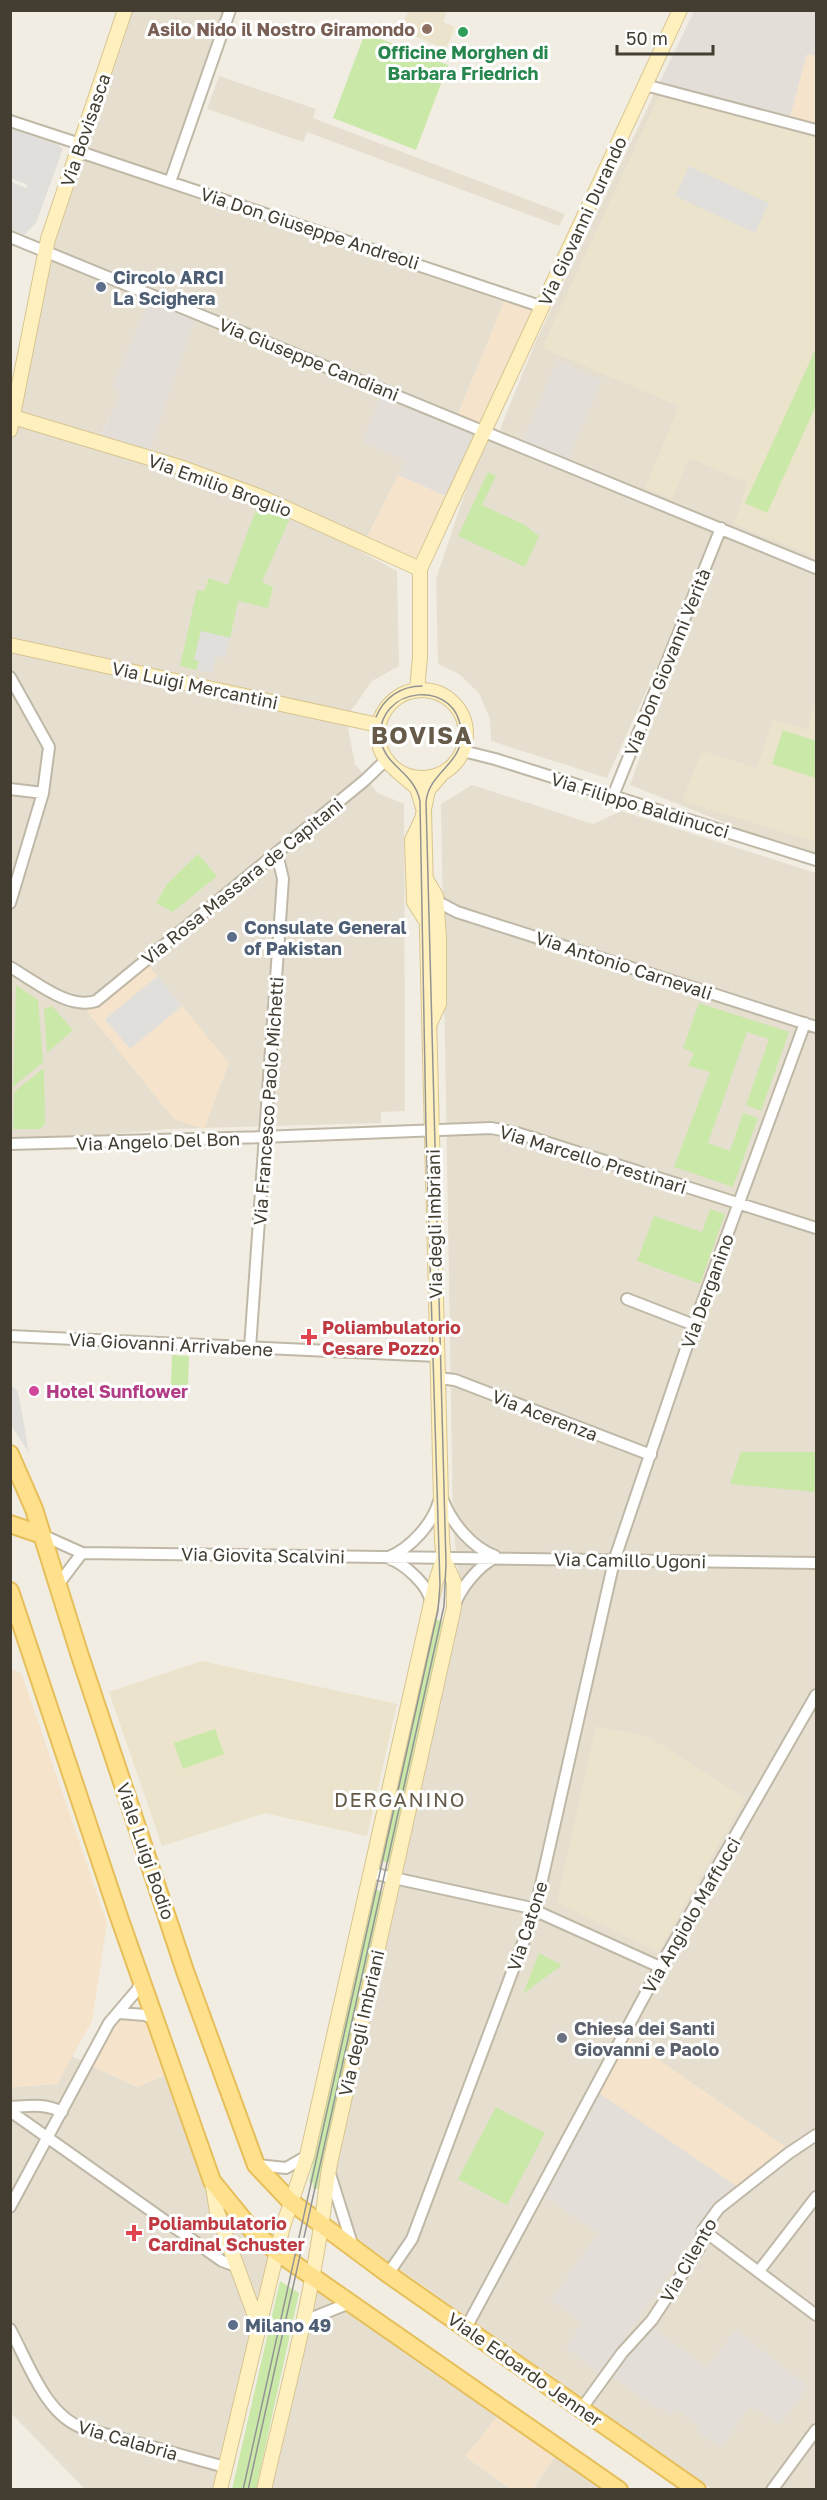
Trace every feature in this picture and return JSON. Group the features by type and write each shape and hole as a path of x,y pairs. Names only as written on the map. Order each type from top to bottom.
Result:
{"main road":[{"name":"Viale Luigi Bodio","path":"10,1454 28,1492 185,1971 256,2165"},
{"path":"12,1523 42,1535"},
{"path":"10,1591 154,2019 212,2181 251,2229 276,2252 352,2302 619,2490"},
{"name":"Viale Edoardo Jenner","path":"256,2165 290,2201 321,2225 697,2490"}],"street":[{"name":"Via Bovisasca","path":"12,424 45,250 125,10"},
{"path":"170,182 230,10"},
{"name":"Via Giovanni Durando","path":"420,569 680,10"},
{"path":"645,86 816,130"},
{"name":"Via Don Giuseppe Andreoli","path":"10,121 170,182 543,307"},
{"name":"Via Giuseppe Candiani","path":"10,237 485,432 572,473 721,528 816,568"},
{"name":"Via Emilio Broglio","path":"12,424 183,468 239,489 420,569"},
{"name":"Via Don Giovanni Verità","path":"613,796 721,528"},
{"path":"417,690 420,657 420,569"},
{"name":"Via Luigi Mercantini","path":"11,646 378,725"},
{"path":"10,677 48,741 49,747 43,793 10,903"},
{"path":"417,690 439,694 458,709 466,730 463,751 448,770 423,779 410,777 398,771 386,760 379,745 378,725 385,710 396,698 417,690"},
{"name":"Via Filippo Baldinucci","path":"463,751 816,860"},
{"name":"Via Rosa Massara de Capitani","path":"10,967 71,1003 88,1004 96,1001 386,760"},
{"name":"Via degli Imbriani","path":"426,925 414,902 413,836 429,787 448,770"},
{"name":"Via degli Imbriani","path":"220,2490 276,2252 290,2201 307,2156 430,1605 444,1557 423,811 417,788 398,771"},
{"path":"10,789 43,793"},
{"name":"Via Francesco Paolo Michetti","path":"250,1348 283,879 279,862 274,855"},
{"name":"Via degli Imbriani","path":"425,874 436,896 440,989 438,1007 429,1031"},
{"name":"Via Antonio Carnevali","path":"436,896 442,904 457,912 816,1027"},
{"name":"Via Derganino","path":"614,1561 694,1325 805,1023"},
{"name":"Via Marcello Prestinari","path":"266,1137 491,1128 517,1133 816,1228"},
{"name":"Via Angelo Del Bon","path":"10,1144 266,1137"},
{"path":"627,1299 694,1325"},
{"name":"Via Giovanni Arrivabene","path":"12,1336 438,1356"},
{"name":"Via Acerenza","path":"438,1378 455,1380 651,1455"},
{"name":"Via degli Imbriani","path":"385,1557 397,1553 425,1527 437,1508 441,1489"},
{"name":"Via degli Imbriani","path":"441,1489 445,1505 463,1532 485,1551 501,1557"},
{"name":"Via Giovita Scalvini","path":"42,1535 82,1552 444,1557"},
{"path":"57,1586 82,1552"},
{"path":"385,1557 395,1561 416,1579 428,1593 430,1605"},
{"name":"Via degli Imbriani","path":"444,1557 454,1582 453,1612"},
{"name":"Via Camillo Ugoni","path":"444,1557 816,1563"},
{"name":"Via degli Imbriani","path":"264,2490 312,2275 328,2169 453,1612 458,1596 473,1577 490,1560 501,1557"},
{"name":"Via Catone","path":"388,2274 412,2239 536,1911 614,1561"},
{"name":"Via Angiolo Maffucci","path":"466,2328 660,1967 816,1695"},
{"path":"371,1873 536,1911 660,1967"},
{"path":"10,2208 109,2024 137,1990 141,1981"},
{"path":"119,2013 145,2015 154,2019"},
{"path":"10,2109 42,2105 62,2112"},
{"path":"10,2109 222,2261 236,2266"},
{"name":"Via Cilento","path":"582,2408 622,2353 652,2320 700,2247 703,2230 719,2208 816,2135"},
{"path":"256,2165 286,2168 307,2156"},
{"path":"328,2169 353,2248"},
{"path":"212,2181 215,2208 258,2324"},
{"path":"759,2271 816,2197"},
{"path":"703,2230 816,2315"},
{"path":"302,2322 352,2302"},
{"name":"Via Calabria","path":"10,2329 47,2399 68,2422 225,2467"},
{"path":"772,2490 816,2430"}],"shaded area":[{"path":"126,11 230,11 170,181 78,151"},
{"name":"Asilo Nido il Nostro Giramondo","path":"408,11 447,11 443,22 455,27 446,49 400,30"},
{"path":"694,11 816,11 816,56 807,54 789,121 657,88"},
{"path":"807,53 816,56 816,128 789,121"},
{"path":"219,76 316,109 313,118 565,214 559,226 307,132 303,142 207,109"},
{"path":"657,88 816,128 816,859 630,785 721,529 566,464 602,380 557,360 521,446 500,429 536,341"},
{"path":"659,96 816,138 816,557 734,524 748,483 689,458 672,499 645,488 679,406 542,348"},
{"path":"11,129 57,144 63,149 36,223 24,235 11,230 11,182 26,188 28,185 11,178"},
{"path":"78,152 507,295 456,419 151,295 112,388 121,392 98,442 197,314 382,390 363,442 406,460 364,543 258,496 397,571 399,666 372,681 346,718 355,764 378,793 404,804 405,1111 381,1112 381,1123 168,1129 11,1143 11,431 43,262"},
{"path":"689,166 769,203 755,233 675,196"},
{"path":"151,295 197,314 147,457 98,443 121,392 112,388"},
{"path":"507,295 542,307 484,431 456,419"},
{"path":"557,360 602,380 566,464 521,446"},
{"path":"382,390 484,432 453,499 398,475 405,460 363,442"},
{"path":"485,433 720,528 607,778 491,741 490,719 479,693 459,674 438,664 436,579"},
{"path":"398,475 453,499 415,566 364,543"},
{"path":"201,631 230,638 225,658 216,656 212,673 197,670 199,661 194,660"},
{"path":"816,703 816,842 682,801 702,751 757,768 773,719 807,730"},
{"path":"472,785 593,824 621,811 816,873 816,2489 712,2489 355,2238 332,2171 461,1602 453,1522 441,804"},
{"path":"146,962 229,1063 204,1129 174,1119 88,1013 87,1006"},
{"path":"158,976 182,1006 130,1049 105,1019"},
{"path":"10,1385 18,1391 29,1453 11,1425"},
{"path":"202,1661 397,1704 367,1836 265,1813 162,1846 109,1692"},
{"path":"11,1669 21,1673 26,1686 107,1923 92,2021 57,2084 11,2087"},
{"path":"596,1726 649,1737 745,1798 658,1952 557,1902"},
{"path":"120,2016 152,2021 170,2073 137,2087 90,2065 112,2025"},
{"path":"625,2037 789,2151 739,2188 596,2091"},
{"path":"72,2056 137,2087 170,2073 210,2184 274,2251 215,2489 85,2489 11,2413 11,2087 57,2084"},
{"path":"596,2091 739,2188 701,2227 600,2375 566,2347 582,2322 551,2300 598,2233 543,2195"},
{"path":"314,2280 502,2411 470,2460 511,2489 270,2490"},
{"path":"651,2326 706,2368 736,2330 808,2386 779,2425 751,2405 721,2447 696,2431 699,2426 676,2409 671,2416 609,2374"},
{"path":"502,2411 558,2451 532,2490 511,2489 465,2456"},
{"path":"558,2451 613,2490 533,2490"}],"green space":[{"path":"365,33 448,65 416,150 333,118"},
{"path":"816,348 816,406 767,513 745,503"},
{"path":"488,472 496,476 482,505 525,525 539,536 525,567 458,536"},
{"path":"257,507 289,520 262,582 273,587 268,608 238,601 230,638 201,631 194,660 199,661 197,670 180,666 197,590 204,591 209,578 228,585"},
{"path":"783,730 816,741 816,778 772,764"},
{"path":"198,854 217,876 173,912 156,903 167,884"},
{"path":"16,985 38,1000 43,1062 13,1087"},
{"path":"699,1003 789,1032 761,1111 746,1105 769,1039 747,1032 708,1143 730,1151 743,1113 758,1118 733,1187 674,1167 710,1072 688,1066 694,1053 683,1048"},
{"path":"52,1006 73,1030 47,1053 44,1009"},
{"path":"44,1068 45,1124 40,1129 13,1129 14,1092"},
{"path":"710,1209 725,1214 700,1284 637,1261 654,1216 702,1232"},
{"path":"172,1355 189,1356 188,1384 185,1387 172,1386"},
{"path":"741,1452 816,1452 816,1492 730,1484"},
{"path":"434,1619 445,1622 390,1863 380,1861"},
{"path":"215,1729 224,1754 183,1769 174,1743"},
{"path":"374,1889 385,1893 320,2190 313,2188 313,2183 309,2182 326,2105 323,2104"},
{"path":"539,1953 562,1965 523,1994"},
{"path":"496,2107 545,2133 507,2205 458,2179"},
{"path":"280,2281 299,2293 256,2489 232,2489"}],"tram line":[{"path":"376,717 383,704 394,694 407,688 422,686"},
{"path":"243,2490 438,1610 440,1585 426,1130 420,801 412,783 388,757 381,741 382,722 390,708 403,699 418,695 434,696 447,703 457,716 461,735 456,753 433,783 426,802 446,1564 444,1606 248,2490"}],"place":[{"name":"Asilo Nido il Nostro Giramondo","path":"427,29"},
{"name":"Officine Morghen di Barbara Friedrich","path":"463,32"},
{"name":"Circolo ARCI La Scighera","path":"101,287"},
{"name":"Consulate General of Pakistan","path":"232,937"},
{"name":"Poliambulatorio Cesare Pozzo","path":"309,1337"},
{"name":"Hotel Sunflower","path":"34,1391"},
{"name":"Chiesa dei Santi Giovanni e Paolo","path":"562,2038"},
{"name":"Poliambulatorio Cardinal Schuster","path":"134,2233"},
{"name":"Milano 49","path":"233,2325"}],"district":[{"name":"BOVISA","path":"422,734"},
{"name":"DERGANINO","path":"400,1799"}]}
